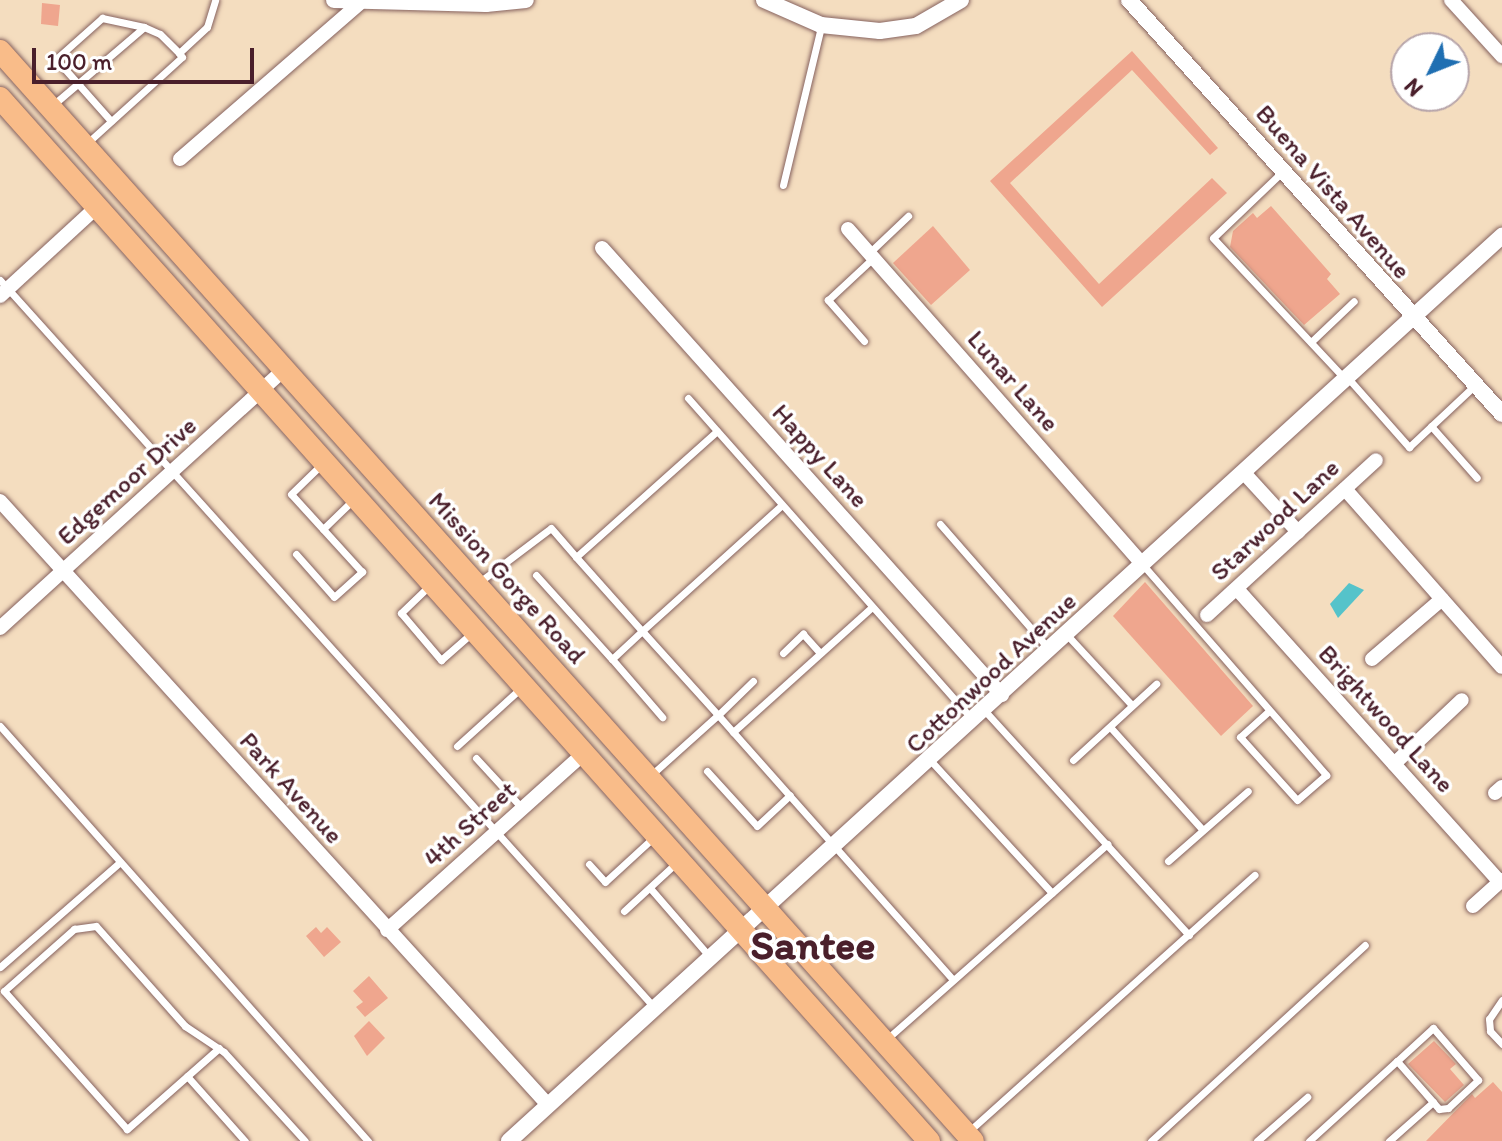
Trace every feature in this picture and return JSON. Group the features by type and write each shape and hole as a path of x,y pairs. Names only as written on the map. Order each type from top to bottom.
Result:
{"main road":[{"name":"Mission Gorge Road","path":"0,51 970,1137"},
{"path":"0,98 929,1141"}],"street":[{"path":"334,0 359,4 526,0"},
{"path":"764,0 821,25 880,31 916,26 961,0"},
{"name":"Buena Vista Avenue","path":"1129,0 1284,171 1412,319 1502,414"},
{"path":"1451,0 1502,56"},
{"path":"180,159 359,4"},
{"path":"3,288 98,206"},
{"name":"Lunar Lane","path":"848,229 1143,565"},
{"name":"Cottonwood Avenue","path":"509,1141 931,761 1502,236"},
{"name":"Happy Lane","path":"602,248 1002,695"},
{"name":"Edgemoor Drive","path":"0,628 285,369"},
{"name":"Starwood Lane","path":"1207,615 1376,460"},
{"path":"1244,473 1298,532"},
{"path":"1345,489 1502,667"},
{"name":"Park Avenue","path":"0,501 548,1105"},
{"name":"Brightwood Lane","path":"1237,589 1501,881"},
{"path":"1372,659 1442,599"},
{"path":"1394,764 1462,700"},
{"name":"4th Street","path":"387,930 584,753"},
{"path":"1473,906 1501,881"}],"lane":[{"path":"179,53 207,27 215,0"},
{"path":"86,144 182,57 160,34 144,27 102,18 56,59 111,121"},
{"path":"783,185 821,25"},
{"path":"51,106 144,27"},
{"path":"1284,171 1213,238 1409,447 1476,384"},
{"path":"864,341 828,300 908,216"},
{"path":"3,288 499,831 656,1009"},
{"path":"1311,342 1354,301"},
{"path":"688,398 872,607 1107,844 1189,935"},
{"path":"1431,426 1477,478"},
{"path":"576,557 717,431"},
{"path":"296,554 334,597 362,572 291,494 324,462"},
{"path":"323,529 355,497"},
{"path":"612,659 782,505"},
{"path":"940,524 1050,650"},
{"path":"476,585 551,528 953,980"},
{"path":"1143,565 1326,775 1297,800 1240,737 1269,711"},
{"path":"536,575 662,717"},
{"path":"432,583 401,613 441,660 475,631"},
{"path":"733,732 872,607"},
{"path":"783,653 803,634 820,653"},
{"path":"1067,635 1131,704"},
{"path":"648,778 753,681"},
{"path":"1073,760 1156,684"},
{"path":"457,746 523,685"},
{"path":"0,726 368,1141"},
{"path":"1111,728 1203,830"},
{"path":"476,758 523,809"},
{"path":"931,761 1052,893"},
{"path":"707,771 757,826 790,795"},
{"path":"1168,861 1248,791"},
{"path":"589,864 605,882 657,834"},
{"path":"884,1042 1107,844"},
{"path":"624,911 680,860"},
{"path":"0,967 120,862"},
{"path":"970,1137 1254,875"},
{"path":"650,888 712,959"},
{"path":"219,1048 127,1129 4,991 74,929 90,924 185,1026 219,1048 305,1141"},
{"path":"1151,1141 1365,945"},
{"path":"1502,1000 1489,1019 1490,1031 1502,1044"},
{"path":"1309,1141 1433,1028 1478,1080 1448,1108 1439,1109 1397,1061"},
{"path":"187,1076 245,1141"},
{"path":"1257,1141 1307,1097"},
{"path":"1389,1141 1433,1102"}],"water":[{"path":"1349,583 1364,590 1338,618 1330,604"}],"building":[{"path":"42,3 60,5 58,26 41,24"},
{"path":"1132,51 1218,148 1210,155 1132,70 1010,183 1099,284 1212,178 1227,193 1102,307 990,181"},
{"path":"1271,206 1331,274 1327,279 1340,294 1304,325 1230,247 1233,231 1253,213 1257,218"},
{"path":"933,226 970,270 931,305 893,263"},
{"path":"1145,582 1253,706 1221,736 1113,616"},
{"path":"316,927 321,933 327,927 341,942 324,957 306,936"},
{"path":"369,976 388,998 365,1017 356,1007 363,1002 353,991"},
{"path":"369,1021 385,1038 367,1056 354,1036"},
{"path":"1434,1041 1456,1064 1450,1069 1464,1085 1445,1102 1408,1064"},
{"path":"1493,1082 1502,1092 1502,1141 1426,1141 1472,1094 1475,1098"}],"district":[{"name":"Santee","path":"813,945"}]}
